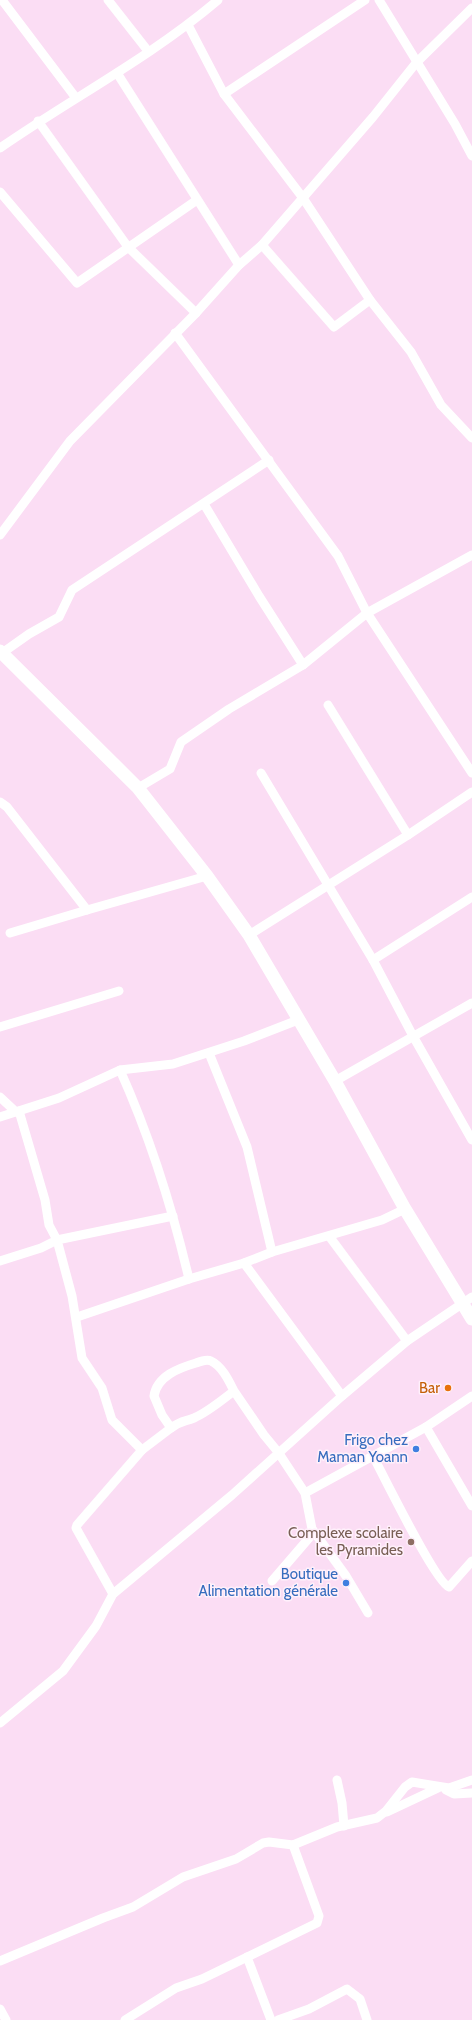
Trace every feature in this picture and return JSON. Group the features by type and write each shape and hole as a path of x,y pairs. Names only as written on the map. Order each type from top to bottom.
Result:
{"street":[{"path":"2,0 76,98"},
{"path":"108,0 148,51"},
{"path":"0,148 38,121 117,73 188,25 218,0"},
{"path":"224,94 365,0"},
{"path":"379,0 416,63 455,124 472,156"},
{"path":"0,535 70,441 175,332 196,313 239,265 262,245 373,117 416,63 472,8"},
{"path":"188,25 224,94 303,198 370,300 411,352 441,405 472,438"},
{"path":"117,73 239,265"},
{"path":"38,121 128,247 196,313"},
{"path":"0,192 77,283 197,200"},
{"path":"262,245 334,327 370,300"},
{"path":"175,332 338,556 367,613 472,774"},
{"path":"269,460 72,590 59,617 1,652 138,788 207,876 249,935 335,1081 405,1209 467,1300 472,1319"},
{"path":"204,504 259,596 303,665"},
{"path":"138,788 170,769 181,742 230,709 303,665 367,613 472,555"},
{"path":"328,705 408,835"},
{"path":"261,773 374,960 413,1036 472,1140"},
{"path":"249,935 408,835 472,792"},
{"path":"0,802 7,807 87,910"},
{"path":"10,933 207,876"},
{"path":"374,960 472,897"},
{"path":"0,1027 119,991"},
{"path":"335,1081 472,1003"},
{"path":"0,1116 59,1098 120,1070 173,1064 209,1053 298,1020"},
{"path":"209,1053 247,1147 272,1252"},
{"path":"120,1070 141,1118 173,1216 189,1279"},
{"path":"0,1098 17,1111 45,1200 49,1225 57,1240 77,1318 82,1358 102,1388 112,1420 142,1450"},
{"path":"77,1318 189,1279 244,1263 272,1252 382,1220 405,1209"},
{"path":"0,1261 41,1248 57,1240 173,1216"},
{"path":"329,1236 407,1341"},
{"path":"244,1263 342,1396"},
{"path":"0,1723 63,1671 96,1626 113,1594 232,1494 342,1396 407,1341 467,1300"},
{"path":"171,1428 162,1415 154,1396 158,1386 172,1371 210,1360 218,1366 305,1493 312,1529 346,1576 368,1613"},
{"path":"113,1594 76,1528 142,1450 171,1428 184,1420 194,1418 205,1413 234,1391"},
{"path":"305,1493 426,1427 472,1396"},
{"path":"426,1427 472,1506"},
{"path":"373,1456 432,1567 444,1585 449,1587 472,1561"},
{"path":"272,1581 309,1538 312,1529"},
{"path":"337,1780 342,1803 344,1826"},
{"path":"382,1814 405,1787 412,1782 441,1788 454,1788 472,1780"},
{"path":"0,1961 133,1907 183,1877 236,1859 263,1843 269,1842 293,1846 320,1832 369,1821 441,1788 454,1794 472,1793"},
{"path":"125,2020 176,1988 202,1979 317,1923 319,1916 293,1846"},
{"path":"247,1957 271,2020"},
{"path":"278,2020 309,2009 347,1989 360,1999 367,2020"},
{"path":"0,2009 6,2020"}],"shaded area":[{"path":"0,0 472,0 472,2020 0,2020"}],"place":[{"name":"Bar","path":"448,1388"},
{"name":"Frigo chez Maman Yoann","path":"416,1449"},
{"name":"Complexe scolaire les Pyramides","path":"411,1542"},
{"name":"Boutique Alimentation générale","path":"346,1583"}]}
